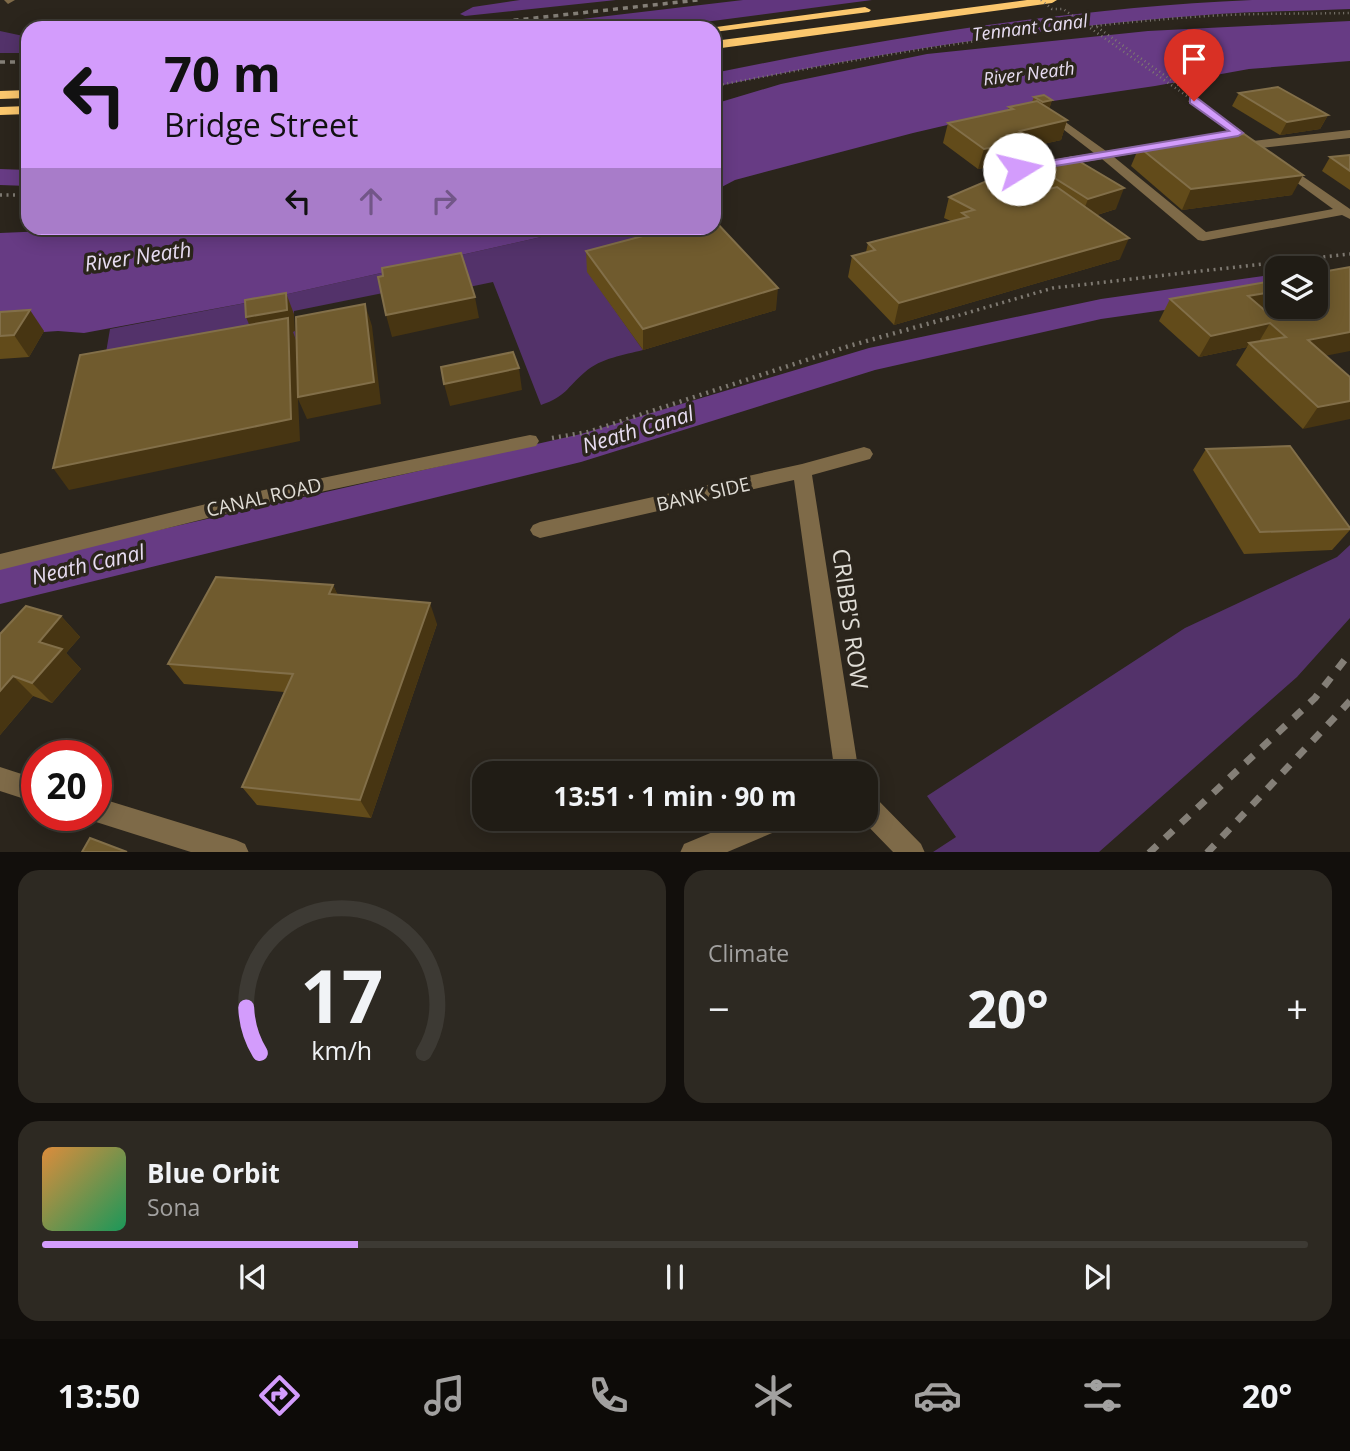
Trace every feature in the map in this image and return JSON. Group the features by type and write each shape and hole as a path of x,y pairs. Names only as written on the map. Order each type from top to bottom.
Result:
{"highway":[{"path":"721,44 1052,0"},
{"path":"721,28 876,9"},
{"path":"0,95 21,94"},
{"path":"0,111 21,110"}],"street":[{"path":"1194,101 1347,213"},
{"path":"1050,114 1203,237 1347,213"},
{"path":"1019,169 1238,133"},
{"path":"1253,145 1350,134"},
{"name":"CANAL ROAD","path":"0,562 141,525 392,467 530,441"},
{"name":"BANK SIDE","path":"540,530 802,471 864,454"},
{"name":"CRIBB'S ROW","path":"802,471 845,761"},
{"path":"0,779 21,786"},
{"path":"112,814 236,852"},
{"path":"878,818 912,852"},
{"path":"693,852 745,831"}],"path":[{"path":"1041,0 1052,9 1063,9 1194,101"},
{"path":"721,85 829,63 1097,26 1210,16 1350,13"},
{"path":"1097,26 1179,84"},
{"path":"0,195 21,195"},
{"path":"530,441 589,432 849,346 1053,288 1350,254"}],"shaded area":[{"path":"520,0 616,0 465,16 460,14 473,7"},
{"path":"743,0 872,0 712,21 564,21"},
{"path":"0,31 21,36 21,53 0,53"},
{"path":"550,235 668,235 588,272 643,350 598,363 561,395 541,405 493,282 469,287 388,292 294,311 294,314 255,322 295,331 296,340 102,376 110,329 261,300"},
{"path":"1350,545 1350,618 1297,677 1099,852 933,852 956,837 927,796 1185,628 1337,557"}],"water":[{"name":"River Neath","path":"1350,21 1350,61 1249,69 1046,102 913,133 735,180 721,187 721,102 781,84 927,54 1148,31"},
{"name":"River Neath","path":"0,233 550,235 261,300 84,333 58,331 0,335"}],"building":[{"path":"1278,87 1328,115 1287,122 1239,93"},
{"path":"1044,95 1052,100 1043,102 1034,97"},
{"path":"1037,101 1067,120 1020,131 1032,140 984,149 948,123 1013,109 1009,107"},
{"path":"1244,134 1303,175 1191,189 1139,147"},
{"path":"1350,155 1350,171 1330,157"},
{"path":"1072,157 1124,188 1088,199 1037,167"},
{"path":"1003,174 1037,192 1057,187 1129,238 899,303 852,256 875,250 868,243 968,217 962,213 974,210 949,197"},
{"path":"721,227 778,288 643,329 586,251 647,235 721,235"},
{"path":"461,253 475,297 386,315 378,277 383,276 382,268"},
{"path":"1350,267 1350,332 1308,340 1350,377 1350,401 1318,407 1249,343 1286,337 1270,323 1211,336 1170,299 1265,282 1265,293 1248,296 1265,310 1265,319 1328,319 1328,271"},
{"path":"286,293 287,310 246,317 245,300"},
{"path":"365,304 374,382 298,397 296,317"},
{"path":"30,310 14,335 0,336 0,312"},
{"path":"288,318 291,419 53,468 80,355"},
{"path":"513,352 519,368 444,384 441,367"},
{"path":"1290,446 1350,529 1260,532 1206,449"},
{"path":"216,577 333,585 329,594 430,603 360,800 242,787 293,674 168,664"},
{"path":"26,606 61,616 39,642 62,649 32,683 13,676 0,691 0,634"},
{"path":"90,838 127,852 82,852"}],"waterway":[{"name":"Tennant Canal","path":"721,78 835,56 1018,28 1202,9 1350,3"},
{"name":"Tennant Canal","path":"0,177 21,178"},
{"name":"Neath Canal","path":"0,585 581,448 869,360 1101,309 1265,286"}],"railway":[{"path":"508,21 698,0"},
{"path":"0,62 21,62"},
{"path":"1150,852 1315,698 1350,653"},
{"path":"1208,852 1350,701"}],"route":[{"path":"1019,169 1238,133 1194,101"}]}
